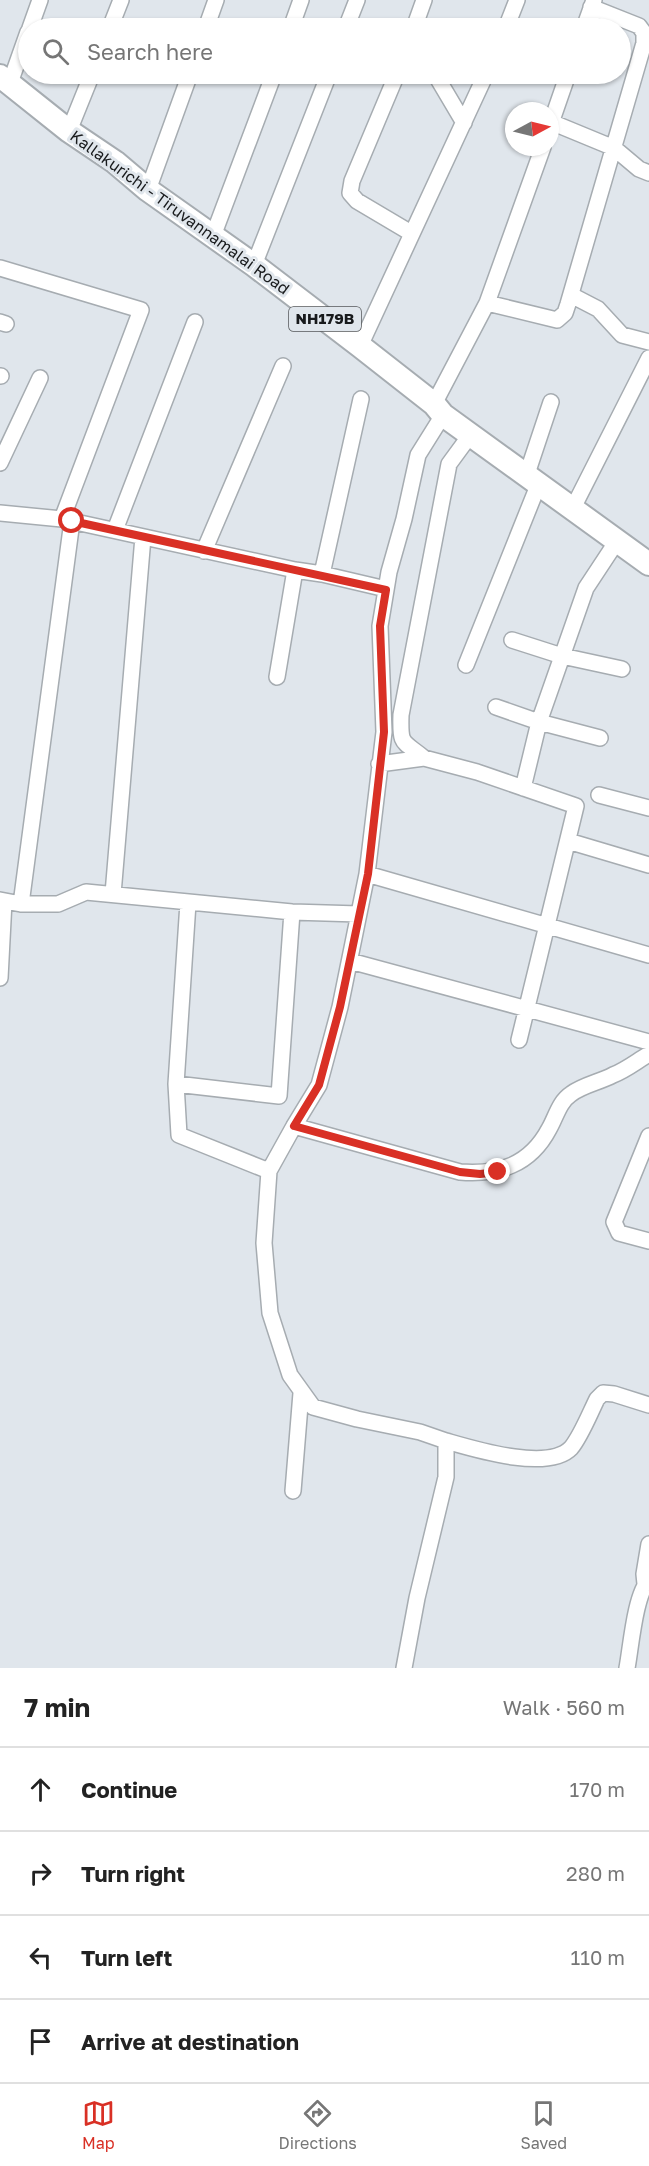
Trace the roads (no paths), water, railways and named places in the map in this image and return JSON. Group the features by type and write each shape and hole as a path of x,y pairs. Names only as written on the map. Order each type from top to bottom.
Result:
{"highway":[{"name":"Kallakurichi - Tiruvannamalai Road","path":"5,79 69,131 115,162 148,190 254,265 360,345 471,434 649,564"}],"street":[{"path":"33,18 40,0"},
{"path":"114,18 121,0"},
{"path":"210,18 216,0"},
{"path":"295,18 301,0"},
{"path":"350,18 357,0"},
{"path":"418,18 424,0"},
{"path":"510,18 517,0"},
{"path":"592,4 622,18"},
{"path":"487,303 556,320 565,313 644,43 642,28 631,22"},
{"path":"5,79 18,52"},
{"path":"69,131 88,84"},
{"path":"148,190 186,84"},
{"path":"213,236 270,84"},
{"path":"254,265 325,84"},
{"path":"393,84 352,181 350,193 357,201 411,233"},
{"path":"441,84 464,123"},
{"path":"360,345 482,84"},
{"path":"558,102 565,84"},
{"path":"559,127 614,148 639,169 649,173"},
{"path":"540,156 487,303 418,455 386,590 380,626 384,732 368,874 350,961 319,1085 269,1171 264,1243 270,1313 290,1375 313,1407 420,1432 469,1448 539,1460 559,1456 570,1448 597,1399 603,1393 614,1394 649,1405"},
{"path":"0,268 141,310 67,520 21,904"},
{"path":"571,295 598,309 622,335 649,342"},
{"path":"115,530 195,322"},
{"path":"573,508 649,358"},
{"path":"204,550 283,366"},
{"path":"0,463 40,378"},
{"path":"322,574 361,399"},
{"path":"466,665 533,478 551,402"},
{"path":"471,434 449,464 401,715 400,736 406,745 424,758 477,772 576,806 519,1040"},
{"path":"0,513 67,520 322,574 386,590"},
{"path":"113,894 142,537"},
{"path":"523,788 539,722 586,588 617,541"},
{"path":"277,677 296,570"},
{"path":"512,640 562,656 622,669"},
{"path":"496,707 539,722 600,738"},
{"path":"379,764 424,758"},
{"path":"599,795 649,808"},
{"path":"567,841 649,865"},
{"path":"368,874 649,955"},
{"path":"0,978 2,901 21,904 58,904 86,892 292,912 359,914"},
{"path":"188,903 176,1084 179,1135 269,1171"},
{"path":"176,1084 279,1096 292,912"},
{"path":"350,961 649,1042"},
{"path":"294,1126 460,1172 480,1174 498,1172 511,1167 530,1154 540,1143 562,1102 571,1094 615,1075 649,1054"},
{"path":"649,1136 614,1222 619,1233 649,1241"},
{"path":"293,1491 301,1393"},
{"path":"404,1668 417,1598 446,1476 446,1441"},
{"path":"627,1668 640,1596 647,1582 644,1574 649,1544"}]}
